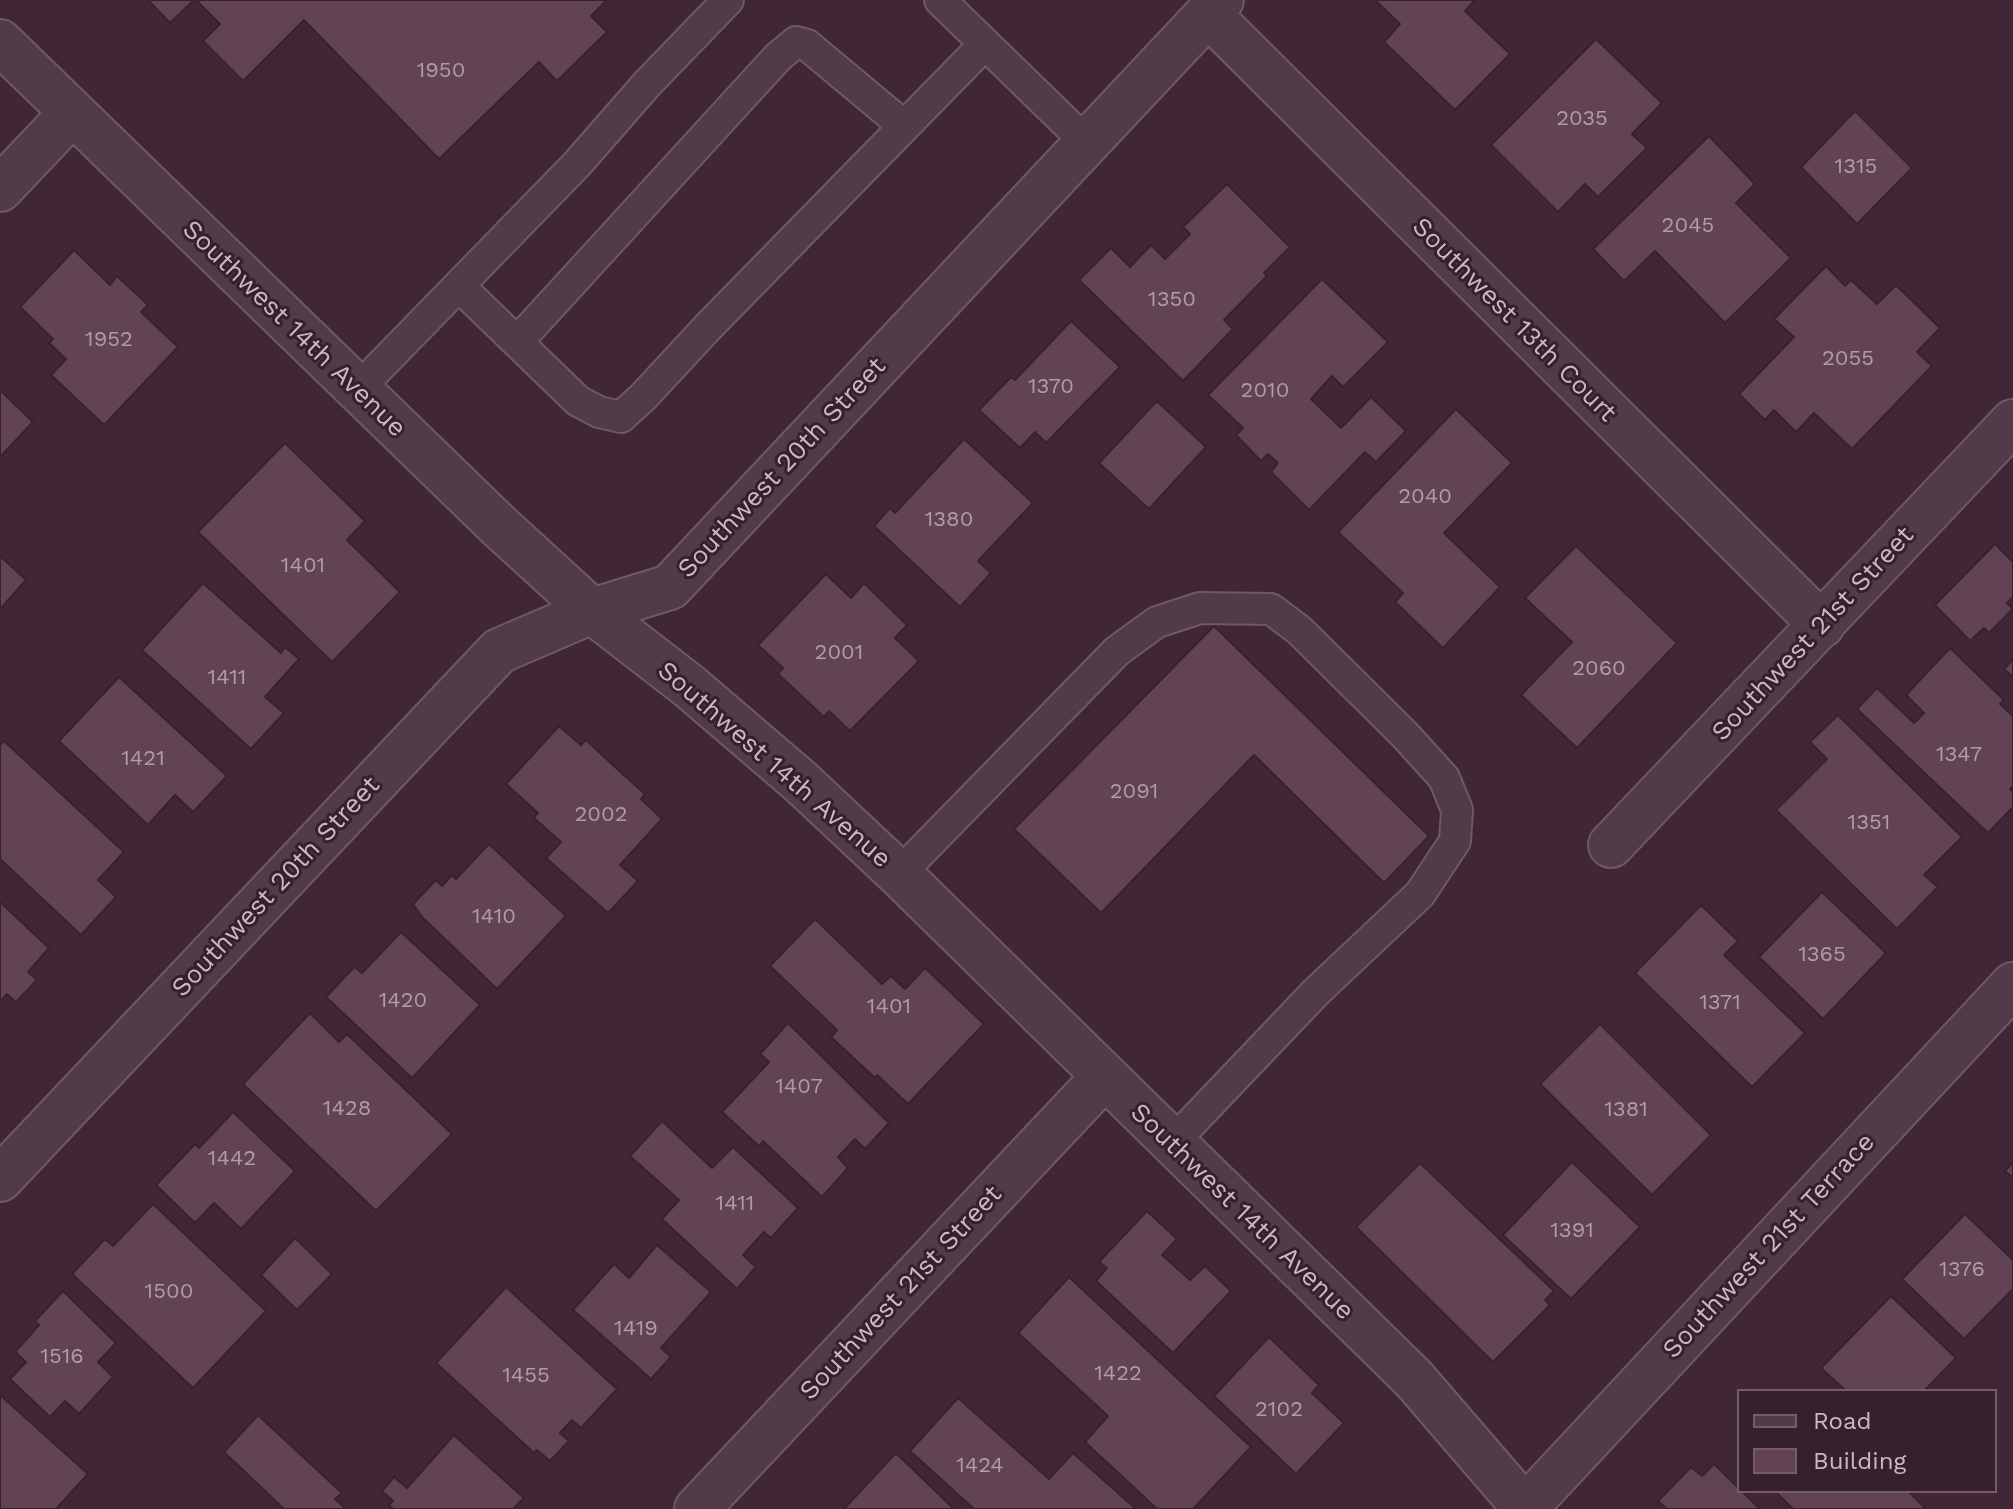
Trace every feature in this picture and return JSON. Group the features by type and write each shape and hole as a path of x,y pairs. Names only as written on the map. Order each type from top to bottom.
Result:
{"street":[{"name":"Southwest 20th Street","path":"0,1179 499,651 592,611 670,587 1215,7"},
{"name":"Southwest 13th Court","path":"1215,7 1822,625"},
{"name":"Southwest 14th Avenue","path":"0,42 356,391 592,611 689,686 899,874 1414,1379 1526,1508"},
{"path":"0,189 72,113"},
{"name":"Southwest 21st Street","path":"1611,845 2013,422"},
{"name":"Southwest 21st Terrace","path":"1526,1508 2013,985"},
{"name":"Southwest 21st Street","path":"697,1509 1104,1077"}],"lane":[{"path":"356,391 577,164 646,85 728,0"},
{"path":"940,0 1087,143"},
{"path":"518,341 778,57 796,42 807,45 823,57 904,126"},
{"path":"459,286 578,401 599,412 621,417 985,44"},
{"path":"899,874 1117,651 1157,622 1200,608 1271,609 1299,630 1444,778 1457,810 1455,841 1420,894 1316,992 1173,1142"}],"building":[{"path":"148,0 194,0 170,23"},
{"path":"196,0 607,0 591,16 607,32 557,81 539,62 439,159 304,20 243,81 203,41 220,24"},
{"path":"1375,0 1475,0 1465,11 1510,54 1455,110 1384,42 1400,24"},
{"path":"1596,39 1662,103 1632,134 1647,148 1598,197 1585,184 1558,212 1491,145"},
{"path":"1855,111 1912,168 1857,224 1801,167"},
{"path":"1709,136 1755,184 1736,203 1791,258 1725,323 1655,251 1624,281 1593,249"},
{"path":"1227,184 1290,247 1224,320 1233,329 1183,381 1079,280 1111,248 1130,267 1151,245 1165,259 1190,234 1183,227"},
{"path":"74,250 110,285 117,276 148,305 141,312 178,347 104,425 51,375 66,359 49,343 53,339 20,307"},
{"path":"1826,266 1845,286 1851,280 1877,304 1896,285 1940,328 1917,352 1932,366 1852,449 1814,413 1796,432 1774,410 1765,420 1739,394 1794,337 1774,319"},
{"path":"1322,279 1388,342 1343,387 1332,376 1311,399 1341,428 1371,397 1406,431 1376,462 1365,452 1309,510 1271,472 1278,463 1268,454 1261,461 1236,435 1243,428 1208,395"},
{"path":"1071,321 1120,367 1046,443 1035,432 1020,448 979,410 1011,377 1015,380"},
{"path":"0,390 33,422 0,457"},
{"path":"1157,401 1206,447 1149,509 1099,463"},
{"path":"1456,409 1512,463 1444,533 1500,587 1443,648 1395,602 1403,593 1338,532"},
{"path":"964,439 1033,503 978,561 991,573 960,607 874,526 890,508 895,513"},
{"path":"285,443 365,521 347,540 400,592 332,662 198,532"},
{"path":"1995,544 2013,562 2013,597 2007,603 2013,609 1989,633 1984,628 1970,641 1935,605"},
{"path":"1576,546 1677,643 1577,748 1521,695 1572,642 1525,598"},
{"path":"0,556 26,580 0,609"},
{"path":"826,574 851,598 864,583 907,625 895,638 919,661 850,731 829,711 824,717 778,674 783,668 758,645"},
{"path":"203,583 281,653 285,647 299,659 265,697 284,713 251,749 142,650"},
{"path":"1214,626 1429,836 1384,883 1254,755 1101,913 1014,829"},
{"path":"1950,648 2004,700 2000,704 2013,716 2013,786 2010,789 2013,792 2013,807 1988,833 1857,709 1877,688 1914,723 1924,713 1906,695"},
{"path":"2013,659 2013,677 2004,669"},
{"path":"119,677 227,776 193,812 175,795 148,825 59,741"},
{"path":"1838,715 1962,837 1924,875 1938,887 1897,929 1776,810 1827,759 1810,742"},
{"path":"559,726 581,745 586,740 645,794 641,799 662,819 620,865 638,881 608,913 546,858 561,842 534,818 538,813 506,784"},
{"path":"4,741 124,852 98,880 116,897 81,935 0,859 0,745"},
{"path":"489,844 566,916 497,989 422,917 413,904 436,880 442,886 452,875 456,879"},
{"path":"1822,892 1886,953 1823,1019 1759,957"},
{"path":"0,902 49,948 28,972 37,980 16,1002 7,994 0,1001"},
{"path":"1701,905 1738,941 1724,955 1805,1033 1752,1087 1635,973"},
{"path":"815,919 882,984 891,976 905,989 925,968 984,1024 908,1104 831,1037 837,1030 770,966"},
{"path":"401,932 480,1005 412,1078 326,997 354,967 362,973"},
{"path":"310,1013 339,1042 347,1034 452,1134 376,1211 243,1084"},
{"path":"788,1023 889,1123 865,1149 855,1139 838,1157 848,1168 822,1197 763,1141 759,1146 722,1112 769,1062 760,1054"},
{"path":"1600,1024 1711,1135 1652,1195 1540,1084"},
{"path":"233,1112 295,1171 241,1229 214,1203 195,1223 156,1185 195,1144 199,1148"},
{"path":"662,1121 712,1168 733,1147 798,1208 771,1238 764,1232 743,1255 756,1267 737,1289 662,1219 679,1200 630,1156"},
{"path":"1572,1162 1640,1227 1571,1299 1503,1235"},
{"path":"2013,1162 2013,1178 2005,1171"},
{"path":"1420,1163 1554,1291 1545,1300 1550,1305 1493,1362 1356,1227"},
{"path":"153,1204 266,1311 193,1388 72,1274 105,1239 113,1246"},
{"path":"1147,1211 1177,1239 1162,1255 1190,1280 1205,1266 1231,1291 1173,1353 1096,1281 1107,1268 1099,1262"},
{"path":"1965,1214 2013,1260 2013,1289 1964,1339 1902,1279"},
{"path":"295,1238 332,1274 297,1310 261,1275"},
{"path":"657,1245 711,1292 661,1348 671,1357 651,1379 573,1310 614,1264 629,1278"},
{"path":"1069,1277 1251,1447 1193,1509 1157,1509 1085,1442 1108,1416 1018,1333"},
{"path":"506,1287 617,1389 581,1428 572,1420 560,1433 569,1441 550,1461 537,1450 534,1453 436,1363"},
{"path":"63,1291 116,1343 98,1362 113,1377 79,1414 65,1401 50,1417 10,1379 26,1362 15,1352 39,1325 35,1321"},
{"path":"1891,1296 1956,1358 1926,1389 1844,1389 1821,1368"},
{"path":"1269,1337 1319,1385 1312,1393 1344,1423 1296,1474 1214,1396"},
{"path":"0,1395 88,1474 56,1509 0,1509"},
{"path":"958,1398 1049,1479 1073,1453 1136,1509 974,1509 910,1451"},
{"path":"258,1415 342,1493 335,1499 346,1509 284,1509 224,1452"},
{"path":"454,1435 524,1498 513,1509 393,1509 389,1505 393,1501 382,1491 394,1477 407,1488"},
{"path":"896,1453 954,1509 844,1509"},
{"path":"1714,1464 1737,1486 1737,1493 1744,1493 1760,1509 1667,1509 1658,1501 1691,1467 1702,1476"},
{"path":"1777,1493 1910,1493 1926,1509 1793,1509"}]}
